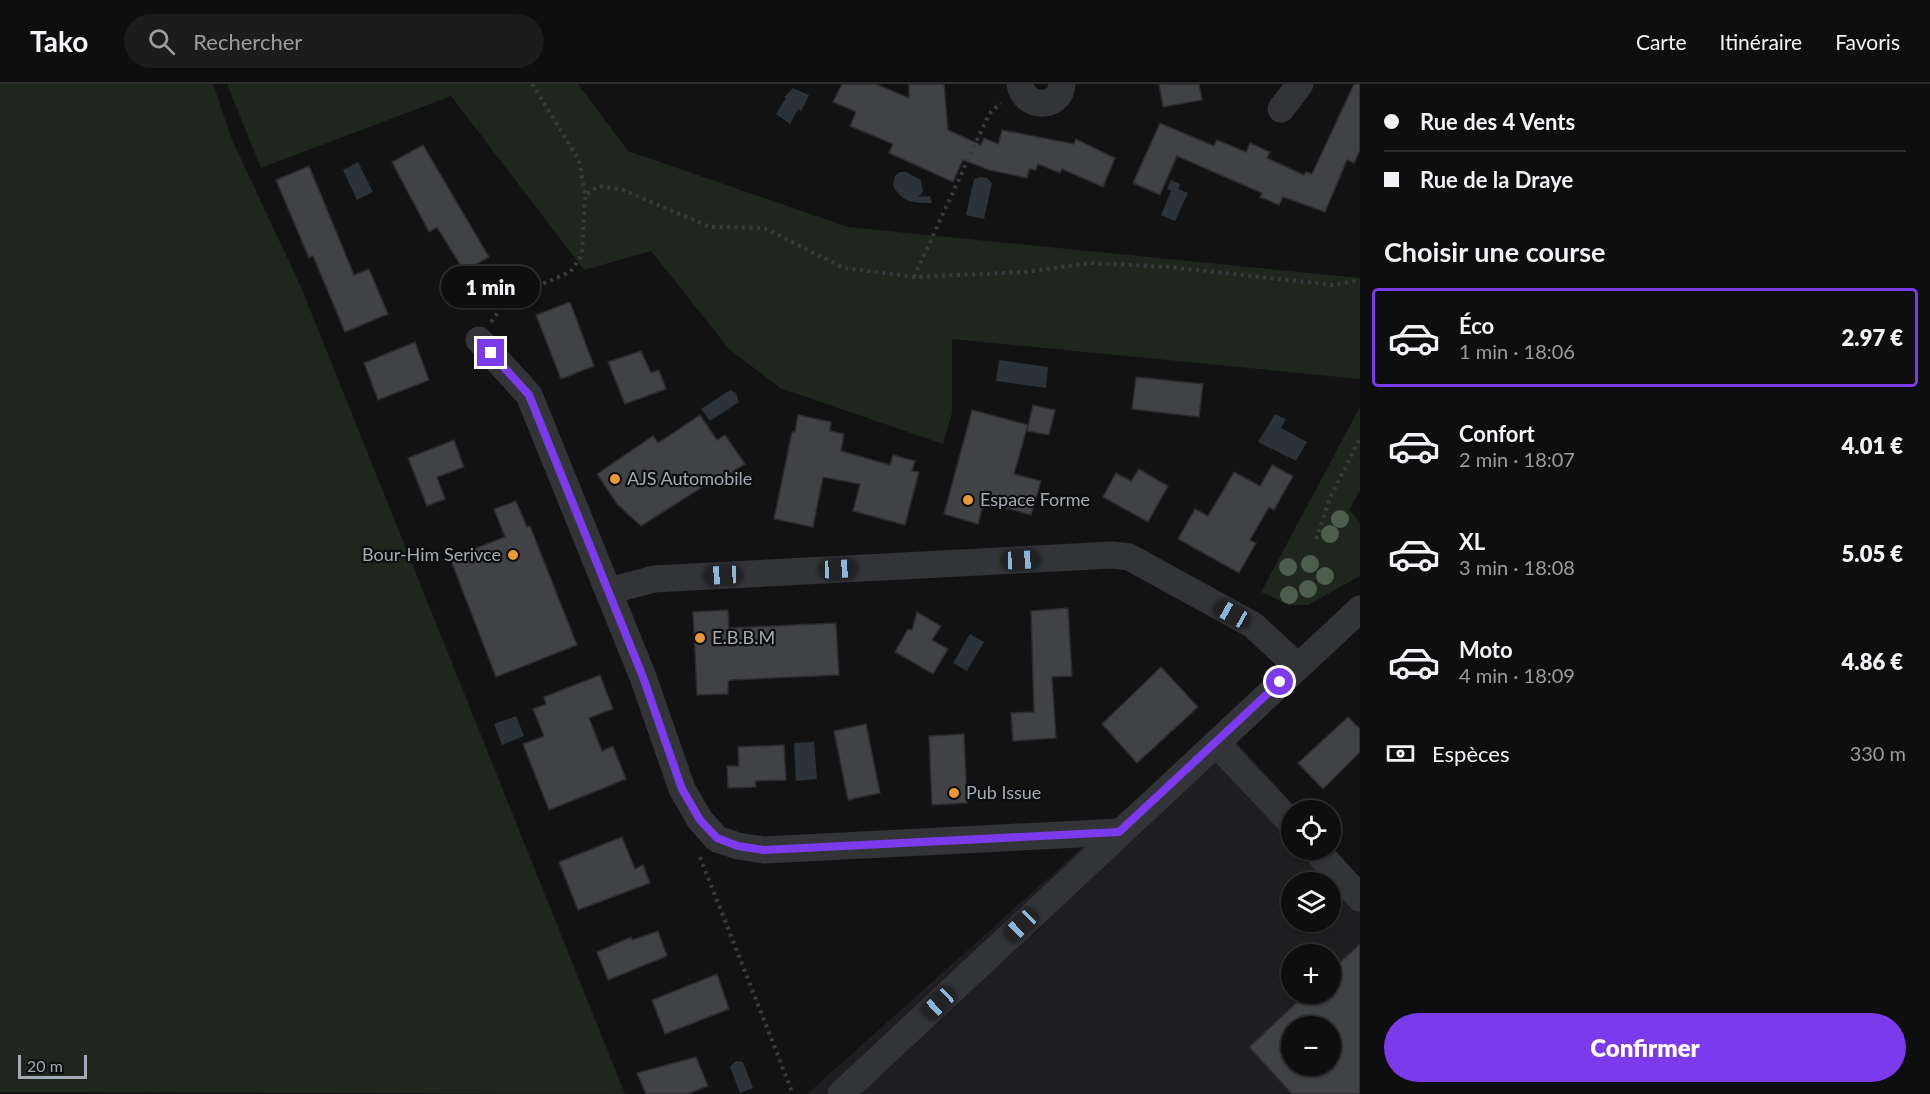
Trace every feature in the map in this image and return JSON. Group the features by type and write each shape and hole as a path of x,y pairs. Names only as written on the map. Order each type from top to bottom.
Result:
{"street":[{"path":"1020,86 1025,97 1035,103 1046,104 1056,98 1062,84"},
{"path":"1281,109 1300,84"},
{"path":"479,340 529,395 609,591 682,789 700,820 717,838 738,846 764,850 1119,832"},
{"path":"609,591 654,579 1113,555 1129,557 1253,625 1297,666"},
{"path":"842,1094 1119,832 1360,609"},
{"path":"1216,743 1281,812"},
{"path":"1325,860 1360,898"}],"path":[{"path":"479,340 507,299 570,272 582,255 585,195 579,160 532,84"},
{"path":"914,277 989,114 1020,86"},
{"path":"585,195 599,186 623,190 710,227 764,228 844,268 914,277 1026,272 1090,263 1169,267 1333,285 1360,280"},
{"path":"1316,539 1330,498 1360,438"},
{"path":"698,847 704,870 793,1094"}],"shaded area":[{"path":"0,84 213,84 233,142 301,287 625,1094 0,1092"},
{"path":"227,84 578,84 628,151 848,227 1360,278 1360,379 952,339 952,413 943,444 780,388 729,349 651,251 584,270 451,96 261,168"},
{"path":"793,88 809,95 801,111 798,109 790,124 776,114 786,98 784,97"},
{"path":"358,162 373,192 357,200 343,170"},
{"path":"900,172 906,172 921,180 923,192 918,197 930,196 932,203 914,202 901,196 893,186 895,176"},
{"path":"987,178 992,183 984,219 966,215 974,179"},
{"path":"1171,180 1180,184 1178,189 1188,193 1175,221 1161,215 1171,191 1167,189"},
{"path":"999,360 1048,367 1046,388 996,381"},
{"path":"730,390 736,393 739,402 710,421 701,409"},
{"path":"1360,407 1360,490 1349,510 1360,522 1360,576 1308,605 1289,605 1261,592"},
{"path":"1275,414 1286,419 1281,428 1307,442 1296,461 1258,442"},
{"path":"970,634 984,642 967,671 953,663"},
{"path":"516,716 524,736 502,745 494,724"},
{"path":"1220,724 1289,800 1281,800 1281,860 1341,860 1341,856 1360,877 1360,1094 807,1094"},
{"path":"814,742 817,779 796,781 794,743"},
{"path":"736,1061 743,1062 753,1088 740,1093 730,1067"}],"building":[{"path":"842,84 876,84 909,98 909,84 944,84 948,130 981,145 984,138 998,144 1002,130 1074,144 1076,139 1115,158 1103,187 1062,169 1060,173 1038,164 1036,170 1029,169 1027,178 989,170 963,160 953,182 889,153 893,144 850,126 856,112 833,102"},
{"path":"1159,84 1199,84 1202,100 1163,107"},
{"path":"1354,84 1360,84 1360,150 1354,163 1347,160 1325,212 1283,197 1279,205 1260,197 1262,193 1177,156 1160,195 1133,183 1160,123 1214,146 1217,140 1246,152 1250,143 1270,152 1267,158 1304,175 1306,172 1312,174"},
{"path":"423,145 489,257 464,271 437,227 429,232 392,162"},
{"path":"309,166 354,275 369,269 388,314 345,332 313,256 309,258 276,180"},
{"path":"570,302 594,366 561,379 536,315"},
{"path":"415,342 429,380 378,400 364,363"},
{"path":"641,351 651,373 659,370 666,389 625,404 608,362"},
{"path":"1136,377 1203,384 1199,417 1132,409"},
{"path":"1033,405 1055,410 1049,435 1027,431"},
{"path":"972,410 1028,425 1014,474 1041,481 1031,515 984,502 978,524 944,514"},
{"path":"700,415 717,440 725,435 745,464 725,477 723,474 641,526 617,504 597,474 653,436 658,443"},
{"path":"798,415 831,422 830,431 844,434 841,451 890,465 893,455 915,461 912,471 919,472 905,525 853,511 860,484 823,477 813,527 774,519 792,432 795,432"},
{"path":"454,440 464,467 437,477 445,499 427,506 408,458"},
{"path":"1272,465 1293,476 1274,510 1269,507 1250,540 1256,543 1239,573 1178,539 1195,509 1208,516 1234,472 1260,486"},
{"path":"1139,469 1168,486 1148,522 1103,497 1116,473 1131,481"},
{"path":"516,501 527,527 530,526 577,645 496,677 450,558 505,537 494,509"},
{"path":"1068,608 1072,676 1052,677 1056,738 1013,741 1011,713 1034,712 1031,611"},
{"path":"728,610 729,628 836,623 839,675 731,680 728,682 728,694 697,695 693,612"},
{"path":"917,612 941,626 932,640 948,649 933,674 895,652 908,629 912,630"},
{"path":"1161,667 1198,707 1137,763 1102,724"},
{"path":"600,675 613,709 589,718 602,751 613,746 626,779 549,810 523,744 544,736 533,709 546,704 544,697"},
{"path":"1348,717 1360,729 1360,752 1323,789 1298,763"},
{"path":"866,724 880,793 848,800 834,731"},
{"path":"964,734 967,803 932,805 929,736"},
{"path":"784,745 786,780 755,781 756,787 728,788 727,766 739,766 738,747"},
{"path":"622,837 635,869 643,865 650,883 578,910 559,862"},
{"path":"658,931 667,956 608,980 597,952 631,937 632,940"},
{"path":"1360,944 1360,1094 1292,1094 1249,1047 1281,1017 1281,1076 1341,1076 1341,1016 1282,1016 1295,1004 1341,1004 1341,961"},
{"path":"717,974 729,1009 665,1034 652,1000"},
{"path":"696,1057 708,1086 688,1094 646,1094 637,1073"}],"place":[{"name":"AJS Automobile","path":"615,479"},
{"name":"Espace Forme","path":"968,500"},
{"name":"Bour-Him Serivce","path":"513,555"},
{"name":"E.B.B.M","path":"700,638"},
{"name":"Pub Issue","path":"954,793"}],"route":[{"path":"491,353 529,395 643,677 682,789 700,820 717,838 738,846 764,850 1119,832 1280,682"}]}
